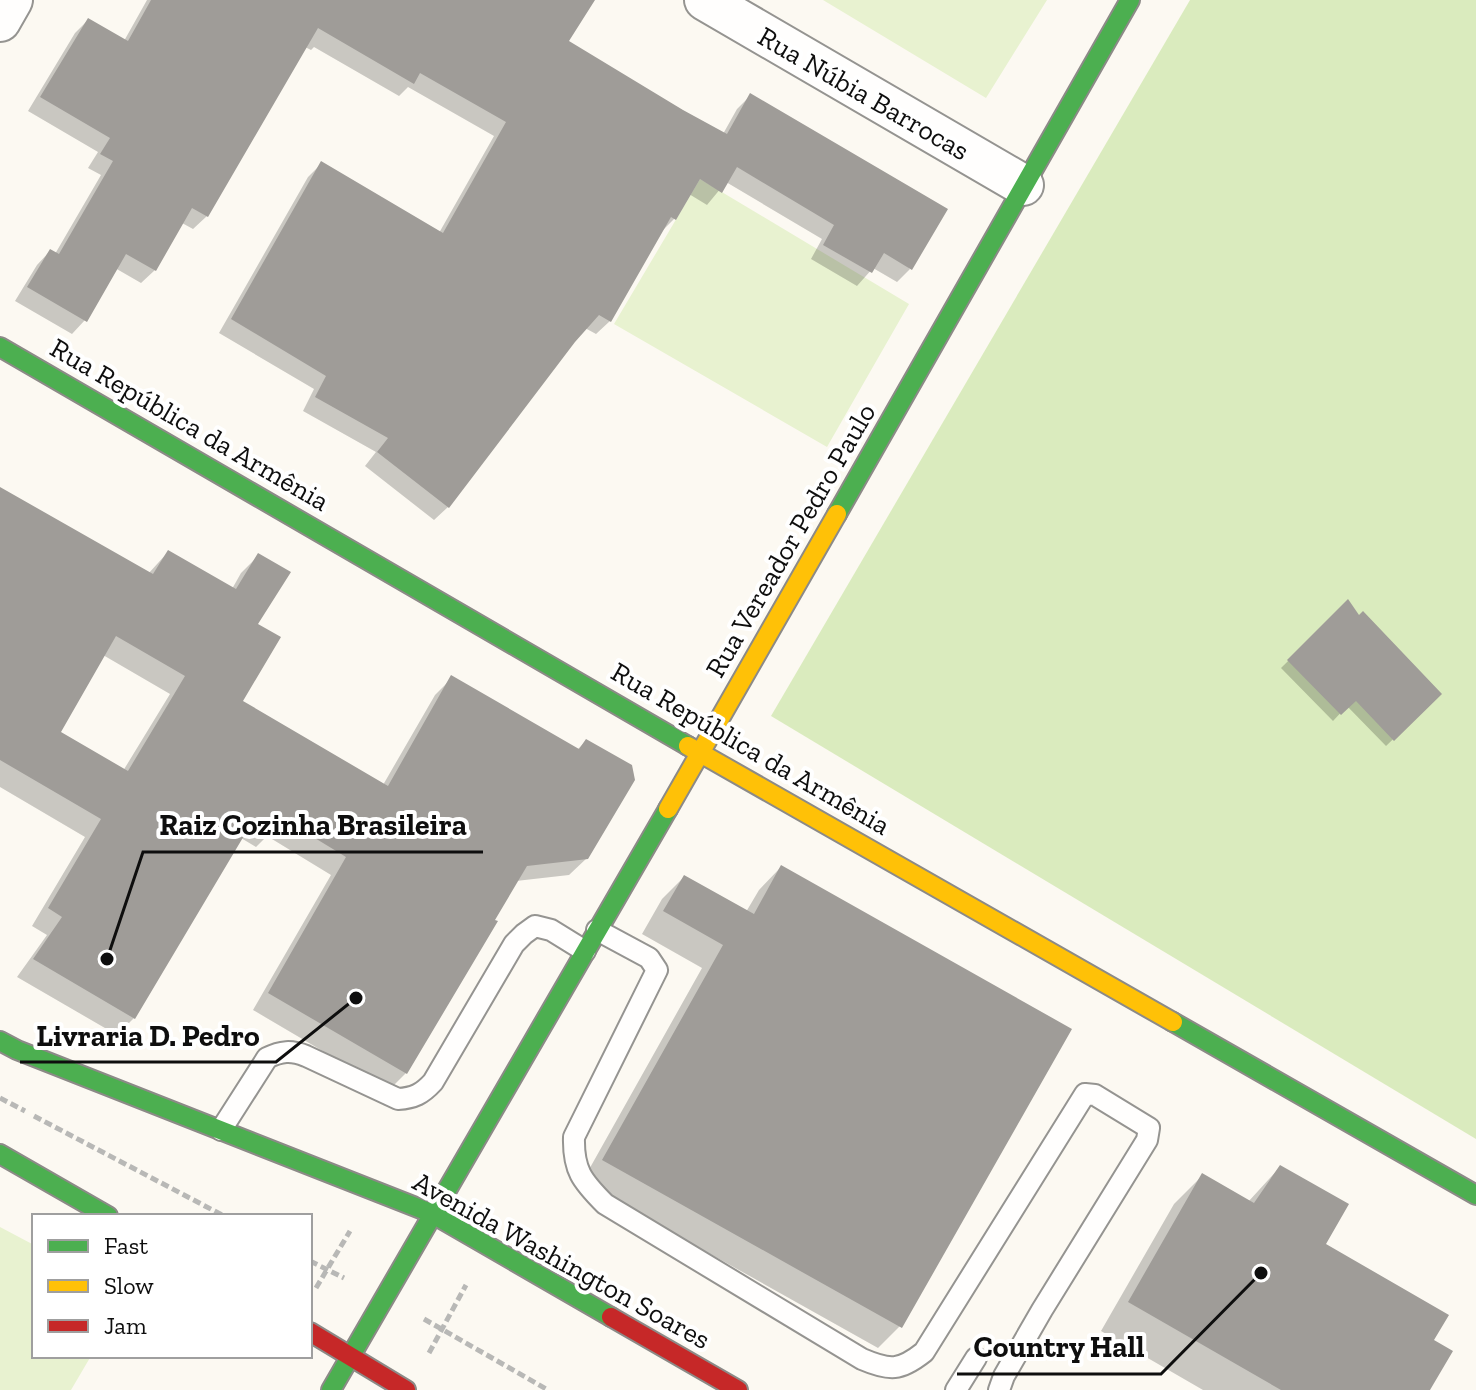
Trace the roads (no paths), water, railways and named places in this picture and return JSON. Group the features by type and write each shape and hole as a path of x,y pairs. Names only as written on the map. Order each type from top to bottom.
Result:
{"main road":[{"name":"Rua Vereador Pedro Paulo","path":"331,1390 431,1213 701,753 1130,0"},
{"name":"Rua República da Armênia","path":"0,347 701,753 1476,1195"},
{"name":"Avenida Washington Soares","path":"0,1041 431,1213 738,1390"},
{"path":"0,1154 105,1214"},
{"path":"312,1333 406,1390"}],"street":[{"path":"0,21 12,0"},
{"name":"Rua Núbia Barrocas","path":"705,0 1023,185"}],"lane":[{"path":"221,1130 267,1058 279,1052 293,1051 306,1056 398,1099 411,1098 424,1092 433,1082 514,944 524,934 535,926 551,930 585,951"},
{"path":"597,930 649,958 657,974 574,1137 573,1154 580,1177 605,1204 881,1368 909,1365 924,1352 1085,1094 1095,1095 1149,1128 1147,1140 1042,1310 999,1390"},
{"path":"956,1390 976,1358"}],"place":[{"name":"Raiz Cozinha Brasileira","path":"107,959"},
{"name":"Livraria D. Pedro","path":"356,998"},
{"name":"Country Hall","path":"1261,1273"}]}
